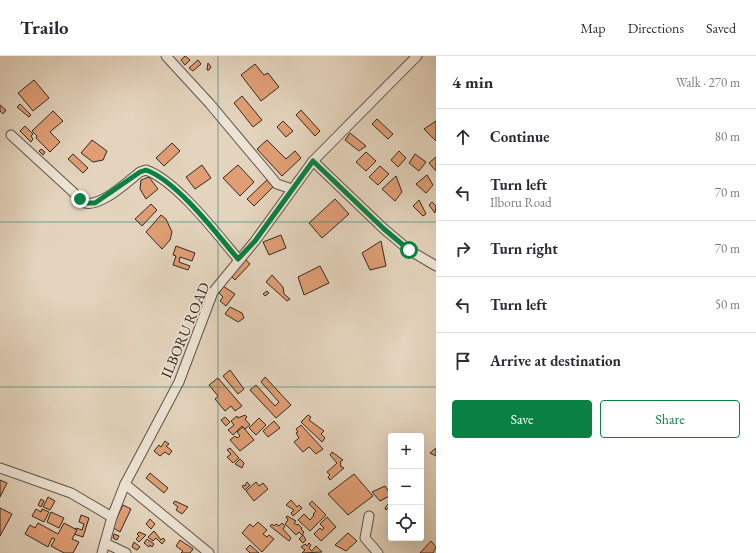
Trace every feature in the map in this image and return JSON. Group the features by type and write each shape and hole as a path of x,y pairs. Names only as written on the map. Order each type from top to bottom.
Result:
{"street":[{"path":"166,56 210,104 277,184 292,189"},
{"name":"ILBORU ROAD","path":"102,553 112,517 125,484 179,382 213,292 238,259 255,241 313,161 416,56"},
{"path":"11,135 85,203 90,204 101,201 140,172 146,170 154,173 164,179 199,214 238,259"},
{"path":"313,161 384,229 409,250 436,266"},
{"path":"0,468 71,493 112,517"},
{"path":"125,484 209,553"},
{"path":"369,516 365,538 378,553"},
{"path":"105,543 126,553"}],"building":[{"path":"185,56 190,60 185,65 181,60"},
{"path":"198,60 201,64 193,71 189,68"},
{"path":"208,63 211,67 207,70"},
{"path":"255,64 264,75 268,73 279,87 261,101 241,75"},
{"path":"34,80 49,98 33,111 18,93"},
{"path":"242,96 262,120 253,127 234,103"},
{"path":"20,104 31,115 29,117 17,107"},
{"path":"0,105 6,110 3,114 0,111"},
{"path":"301,110 320,131 315,136 296,115"},
{"path":"53,111 63,121 50,132 60,142 50,152 36,138 37,136 32,131"},
{"path":"377,119 393,134 388,139 372,124"},
{"path":"283,121 293,131 286,137 277,127"},
{"path":"436,121 436,141 424,129"},
{"path":"25,126 33,134 31,136 33,139 31,142 20,131"},
{"path":"350,133 366,146 359,151 345,140"},
{"path":"92,140 107,151 103,160 93,162 81,153"},
{"path":"267,140 286,159 295,151 301,158 282,176 257,149"},
{"path":"172,143 180,151 164,166 156,158"},
{"path":"41,149 45,152 43,155 39,151"},
{"path":"399,151 406,158 398,167 391,160"},
{"path":"366,152 376,161 366,171 356,162"},
{"path":"73,154 88,168 83,173 68,159"},
{"path":"415,154 426,162 419,171 409,163"},
{"path":"436,157 436,171 429,163"},
{"path":"202,165 211,178 195,189 186,177"},
{"path":"238,165 254,182 240,196 223,178"},
{"path":"380,166 389,174 378,185 369,177"},
{"path":"427,175 433,185 426,193 416,184"},
{"path":"396,176 402,192 395,201 382,189"},
{"path":"149,177 158,189 146,199 140,189 141,180"},
{"path":"267,180 273,187 254,206 247,199"},
{"path":"335,199 349,214 322,238 309,223"},
{"path":"419,200 426,214 423,216 413,206"},
{"path":"432,202 436,206 435,213 429,205"},
{"path":"151,204 157,210 142,226 135,219"},
{"path":"161,215 166,219 172,232 170,240 162,249 146,232"},
{"path":"281,235 286,248 269,255 263,242"},
{"path":"381,241 386,266 370,270 362,253"},
{"path":"176,246 195,253 192,261 180,257 179,262 190,266 188,270 173,265 176,256 173,255"},
{"path":"245,259 250,264 235,280 230,275"},
{"path":"320,266 329,283 304,295 298,277"},
{"path":"272,275 283,287 284,294 290,299 287,301 266,282"},
{"path":"223,286 235,294 226,306 220,301 223,297 219,293"},
{"path":"267,291 269,293 265,296 263,294"},
{"path":"230,307 242,313 244,318 238,322 225,314"},
{"path":"230,370 244,389 238,394 223,376"},
{"path":"265,377 291,405 276,418 250,390 256,385 275,406 279,402 261,382"},
{"path":"218,378 242,406 235,411 231,406 225,411 215,399 218,396 209,385"},
{"path":"245,415 247,417 245,419 250,425 245,429 242,426 233,435 228,430 234,425 231,421 237,416 238,418"},
{"path":"308,415 311,417 309,420 324,431 321,434 325,438 322,442 301,422"},
{"path":"225,417 230,422 226,426 221,420"},
{"path":"259,418 266,425 256,435 249,428"},
{"path":"274,421 280,428 268,437 263,431"},
{"path":"301,425 323,449 316,454 309,447 303,452 294,442 299,438 296,433 298,432 296,429"},
{"path":"243,427 254,440 240,451 230,440 235,436 237,438 240,436 237,432"},
{"path":"165,441 169,444 166,446 172,451 169,455 165,452 160,456 154,451 159,445 161,447"},
{"path":"230,448 239,458 233,463 227,457 231,454 227,450"},
{"path":"436,448 436,456 430,453"},
{"path":"332,452 343,460 340,462 340,466 344,468 330,480 328,477 330,475 327,472 337,463 330,455"},
{"path":"240,459 244,463 242,468 235,464"},
{"path":"150,473 168,488 164,493 146,478"},
{"path":"354,474 373,496 348,515 328,494"},
{"path":"0,480 7,483 0,497"},
{"path":"247,482 250,485 245,490 242,486 245,486"},
{"path":"256,482 259,486 263,483 268,489 254,501 246,491"},
{"path":"385,486 388,490 388,497 380,501 372,492"},
{"path":"48,497 55,501 50,510 43,507"},
{"path":"41,499 44,501 41,507 38,505"},
{"path":"291,500 297,507 299,505 302,508 293,516 291,513 294,510 286,505"},
{"path":"175,501 188,507 182,514 176,510 178,507 173,503"},
{"path":"312,501 326,515 310,531 298,520 304,514 310,520 314,515 313,514 316,511 309,504"},
{"path":"123,505 131,509 120,532 112,527"},
{"path":"0,508 12,514 0,536"},
{"path":"36,509 41,512 42,509 49,512 44,522 32,516"},
{"path":"51,512 64,518 59,528 47,522"},
{"path":"81,515 89,518 83,537 74,534 76,528 82,530 84,524 79,522"},
{"path":"287,516 296,521 294,523 297,525 298,524 302,528 301,529 304,532 302,535 299,532 296,535 285,524 288,520 286,517"},
{"path":"327,517 336,527 321,541 314,534 320,528 322,530 324,528 320,524"},
{"path":"150,519 155,524 151,529 146,524"},
{"path":"258,522 267,530 263,534 267,537 269,535 274,539 262,552 242,533 250,524 253,527"},
{"path":"38,523 58,534 64,523 77,530 72,539 79,542 73,553 64,553 51,546 55,539 52,538 48,547 25,534 30,525 35,528"},
{"path":"282,523 285,526 283,529 291,538 289,541 270,526 272,524 274,526 276,524 279,526"},
{"path":"154,531 161,540 163,538 165,540 162,544 156,538 153,541 148,537"},
{"path":"139,532 146,535 139,542 136,539 139,536 137,534"},
{"path":"348,533 357,541 346,551 335,545"},
{"path":"114,534 119,536 117,540 113,538"},
{"path":"303,535 306,540 303,543 299,539"},
{"path":"147,539 154,544 152,547 150,545 149,547 144,543"},
{"path":"180,540 193,549 190,553 181,553 183,551 176,546"},
{"path":"431,541 436,547 433,553 420,553"},
{"path":"134,542 140,547 137,550 132,547"},
{"path":"309,543 311,545 309,548 312,551 316,546 322,552 302,553 305,550 301,547 305,544 307,546"},
{"path":"250,545 259,553 250,553 246,549"}],"route":[{"path":"80,199 85,203 90,204 101,201 140,172 146,170 154,173 164,179 199,214 238,259 255,241 313,161 384,229 409,250"}]}
